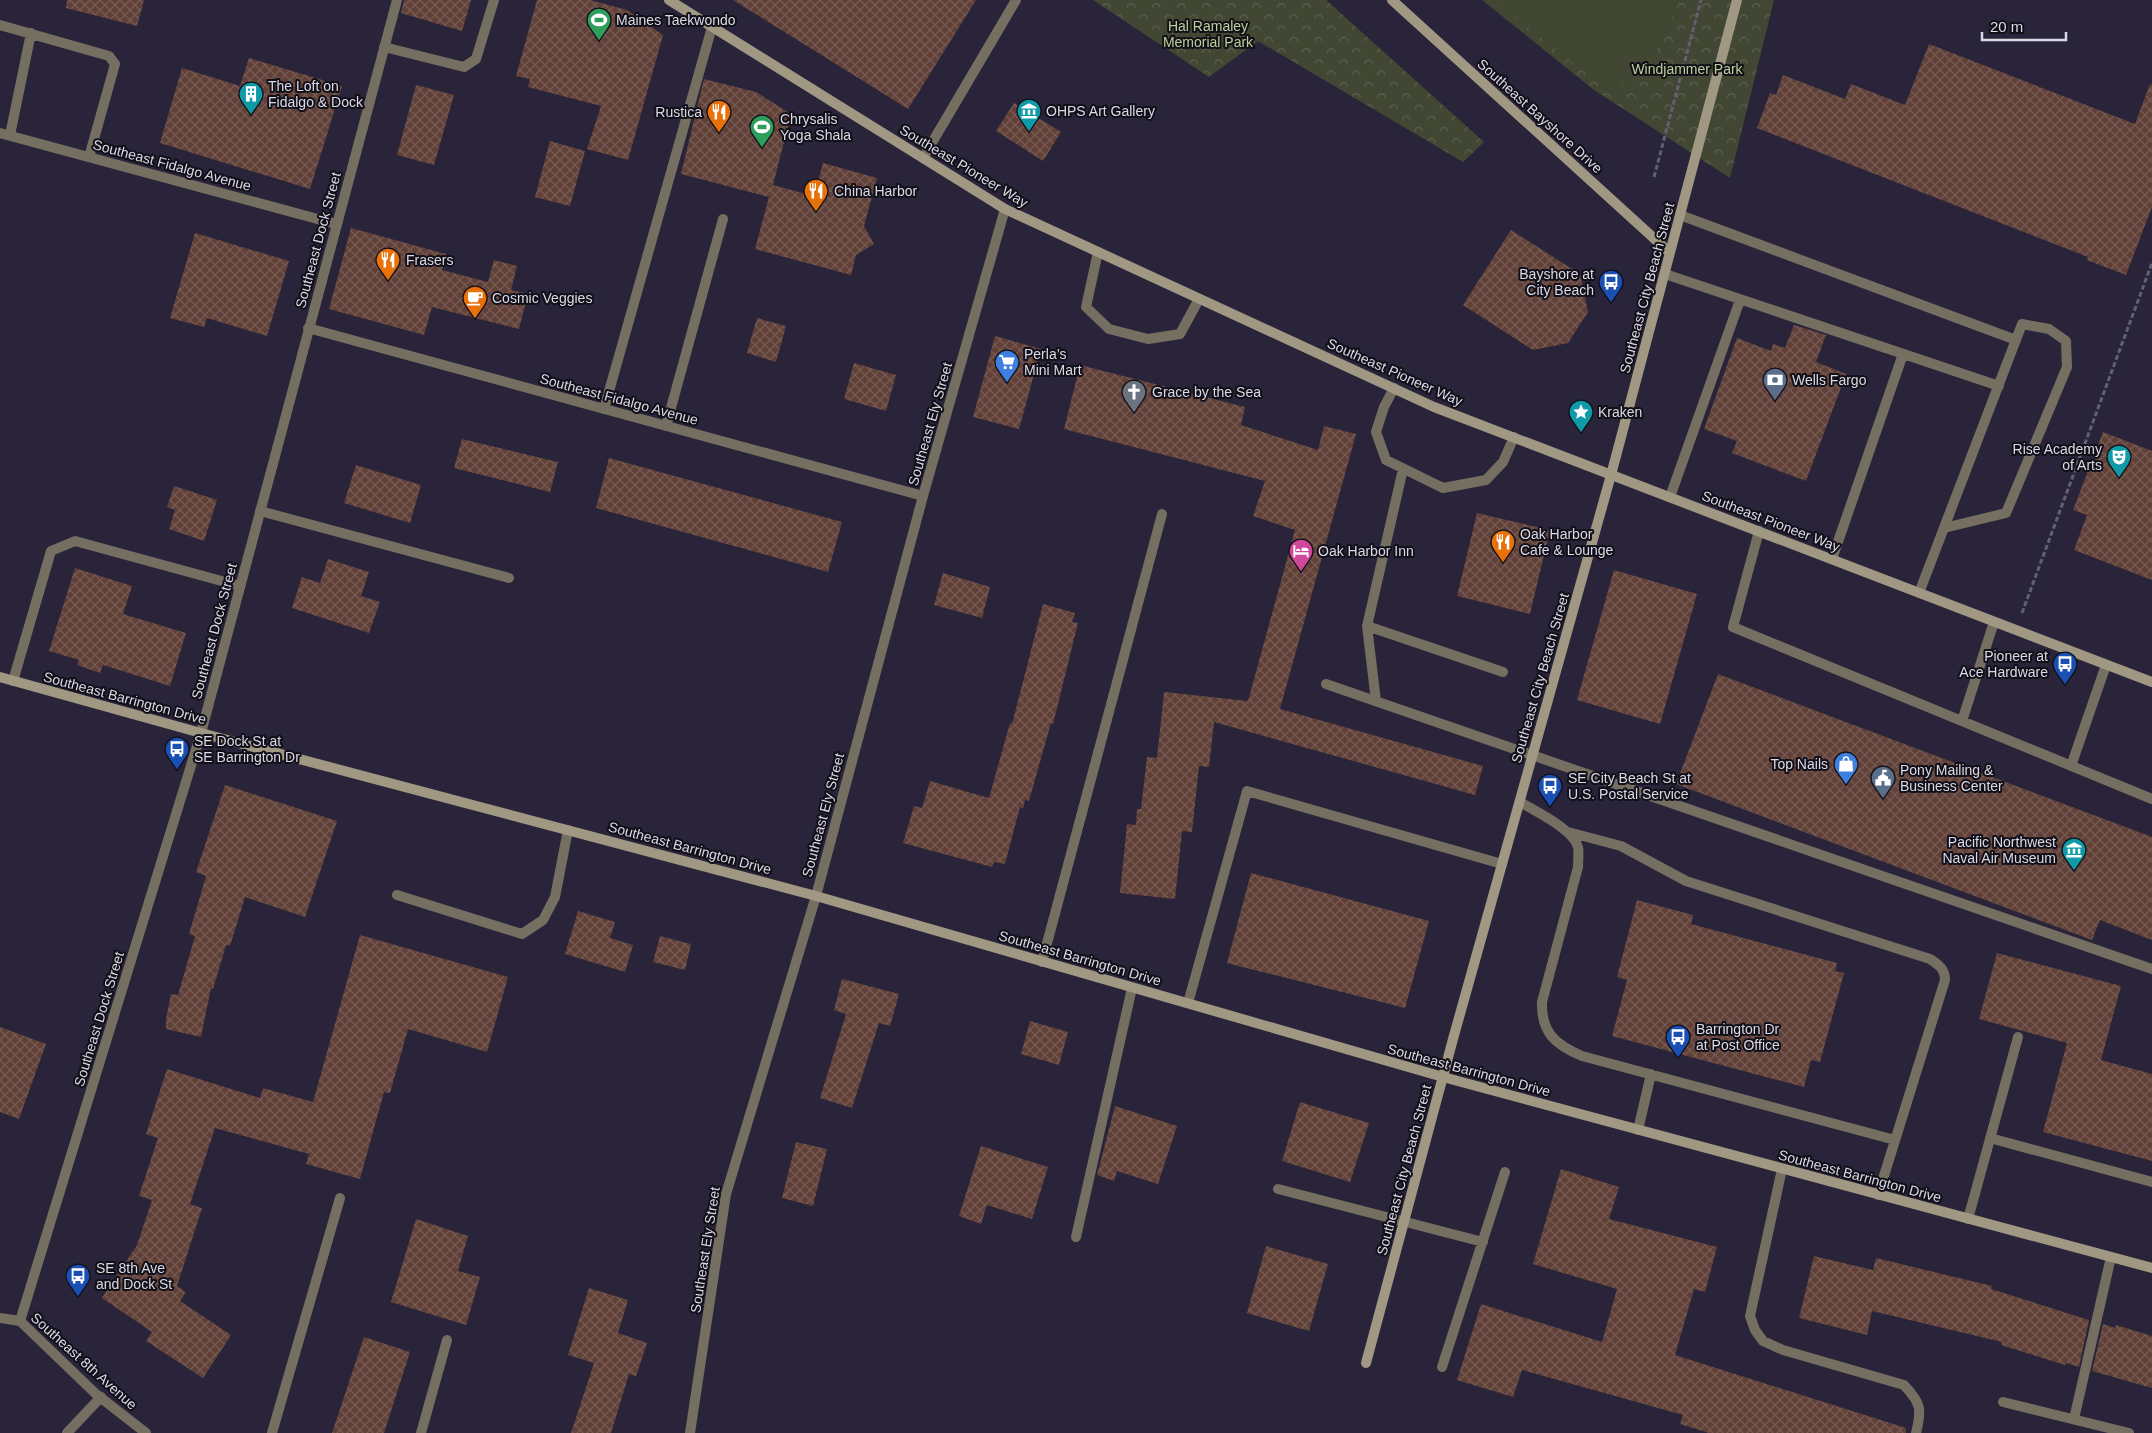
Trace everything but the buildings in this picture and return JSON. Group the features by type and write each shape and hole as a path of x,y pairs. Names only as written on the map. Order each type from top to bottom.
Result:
{"street":[{"name":"Southeast Dock Street","path":"20,1321 201,733 397,0"},
{"path":"384,47 464,67 476,59 494,0"},
{"name":"Southeast Pioneer Way","path":"669,0 1006,209 1199,299 1434,407 2152,682"},
{"path":"923,158 1016,0"},
{"name":"Southeast Bayshore Drive","path":"1392,0 1669,252"},
{"name":"Southeast City Beach Street","path":"1366,1363 1442,1077 1611,475 1737,0"},
{"path":"0,25 109,56 115,64 89,157"},
{"path":"604,409 712,27"},
{"path":"5,134 31,34"},
{"name":"Southeast Fidalgo Avenue","path":"5,134 336,224"},
{"name":"Southeast Ely Street","path":"690,1433 726,1194 816,896 923,496 1006,209"},
{"path":"1680,215 2016,340"},
{"path":"666,426 723,219"},
{"path":"1098,252 1086,307 1109,329 1148,339 1180,334 1199,299"},
{"path":"1665,274 1999,386"},
{"path":"1670,497 1740,300"},
{"path":"1919,593 2022,324 2049,329 2066,341 2067,367 2006,513 1944,528"},
{"name":"Southeast Fidalgo Avenue","path":"308,328 923,496"},
{"path":"1832,560 1903,354"},
{"path":"1394,388 1384,407 1376,432 1386,460 1443,488 1486,480 1503,462 1514,437"},
{"path":"1376,701 1367,626 1403,469"},
{"path":"260,511 509,578"},
{"path":"1042,962 1162,514"},
{"path":"1759,531 1733,628 2152,799"},
{"path":"13,681 51,551 75,541 240,586"},
{"path":"1962,721 1994,622"},
{"path":"1367,626 1503,672"},
{"path":"2070,766 2106,665"},
{"name":"Southeast Barrington Drive","path":"0,677 201,733 816,896 1442,1077 2152,1268"},
{"path":"1326,684 2152,969"},
{"path":"1188,1003 1247,791 1502,864"},
{"path":"1520,802 1568,832 1621,846 1686,881 1930,959 1942,968 1945,973 1945,980 1878,1195"},
{"path":"396,895 522,934 543,920 555,898 568,830"},
{"path":"1568,832 1578,846 1578,867 1542,1002 1541,1014 1544,1024 1554,1040 1566,1049 1651,1074 1895,1140"},
{"path":"1076,1237 1132,988"},
{"path":"1968,1219 2018,1037"},
{"path":"1638,1130 1651,1074"},
{"path":"1990,1138 2152,1182"},
{"path":"1782,1169 1750,1316 1755,1330 1763,1341 1783,1350 1904,1385 1916,1399 1920,1414 1916,1433"},
{"path":"1442,1367 1505,1172"},
{"path":"1278,1189 1404,1220 1482,1242"},
{"path":"272,1433 340,1198"},
{"path":"2074,1419 2111,1257"},
{"name":"Southeast 8th Avenue","path":"0,1318 20,1321 101,1397 146,1433"},
{"path":"421,1433 447,1340"},
{"path":"68,1433 101,1397"},
{"path":"2002,1402 2129,1433"}],"path":[{"path":"1654,178 1701,0"},
{"path":"2016,630 2152,263"}],"green space":[{"name":"Hal Ramaley Memorial Park","path":"1093,0 1326,0 1484,142 1463,162 1258,41 1209,77"},
{"name":"Windjammer Park","path":"1482,0 1774,0 1730,178 1594,90"},
{"path":"1494,0 1680,0 1643,80 1606,89"}],"place":[{"name":"Maines Taekwondo","path":"599,41"},
{"name":"The Loft on Fidalgo & Dock","path":"251,115"},
{"name":"OHPS Art Gallery","path":"1029,132"},
{"name":"Rustica","path":"719,133"},
{"name":"Chrysalis Yoga Shala","path":"762,148"},
{"name":"China Harbor","path":"816,212"},
{"name":"Frasers","path":"388,281"},
{"name":"Bayshore at City Beach","path":"1611,303"},
{"name":"Cosmic Veggies","path":"475,319"},
{"name":"Perla’s Mini Mart","path":"1007,383"},
{"name":"Wells Fargo","path":"1775,401"},
{"name":"Grace by the Sea","path":"1134,413"},
{"name":"Kraken","path":"1581,433"},
{"name":"Rise Academy of Arts","path":"2119,478"},
{"name":"Oak Harbor Cafe & Lounge","path":"1503,563"},
{"name":"Oak Harbor Inn","path":"1301,572"},
{"name":"Pioneer at Ace Hardware","path":"2065,685"},
{"name":"SE Dock St at SE Barrington Dr","path":"177,770"},
{"name":"Top Nails","path":"1846,785"},
{"name":"Pony Mailing & Business Center","path":"1883,799"},
{"name":"SE City Beach St at U.S. Postal Service","path":"1550,807"},
{"name":"Pacific Northwest Naval Air Museum","path":"2074,871"},
{"name":"Barrington Dr at Post Office","path":"1678,1058"},
{"name":"SE 8th Ave and Dock St","path":"78,1297"}]}
